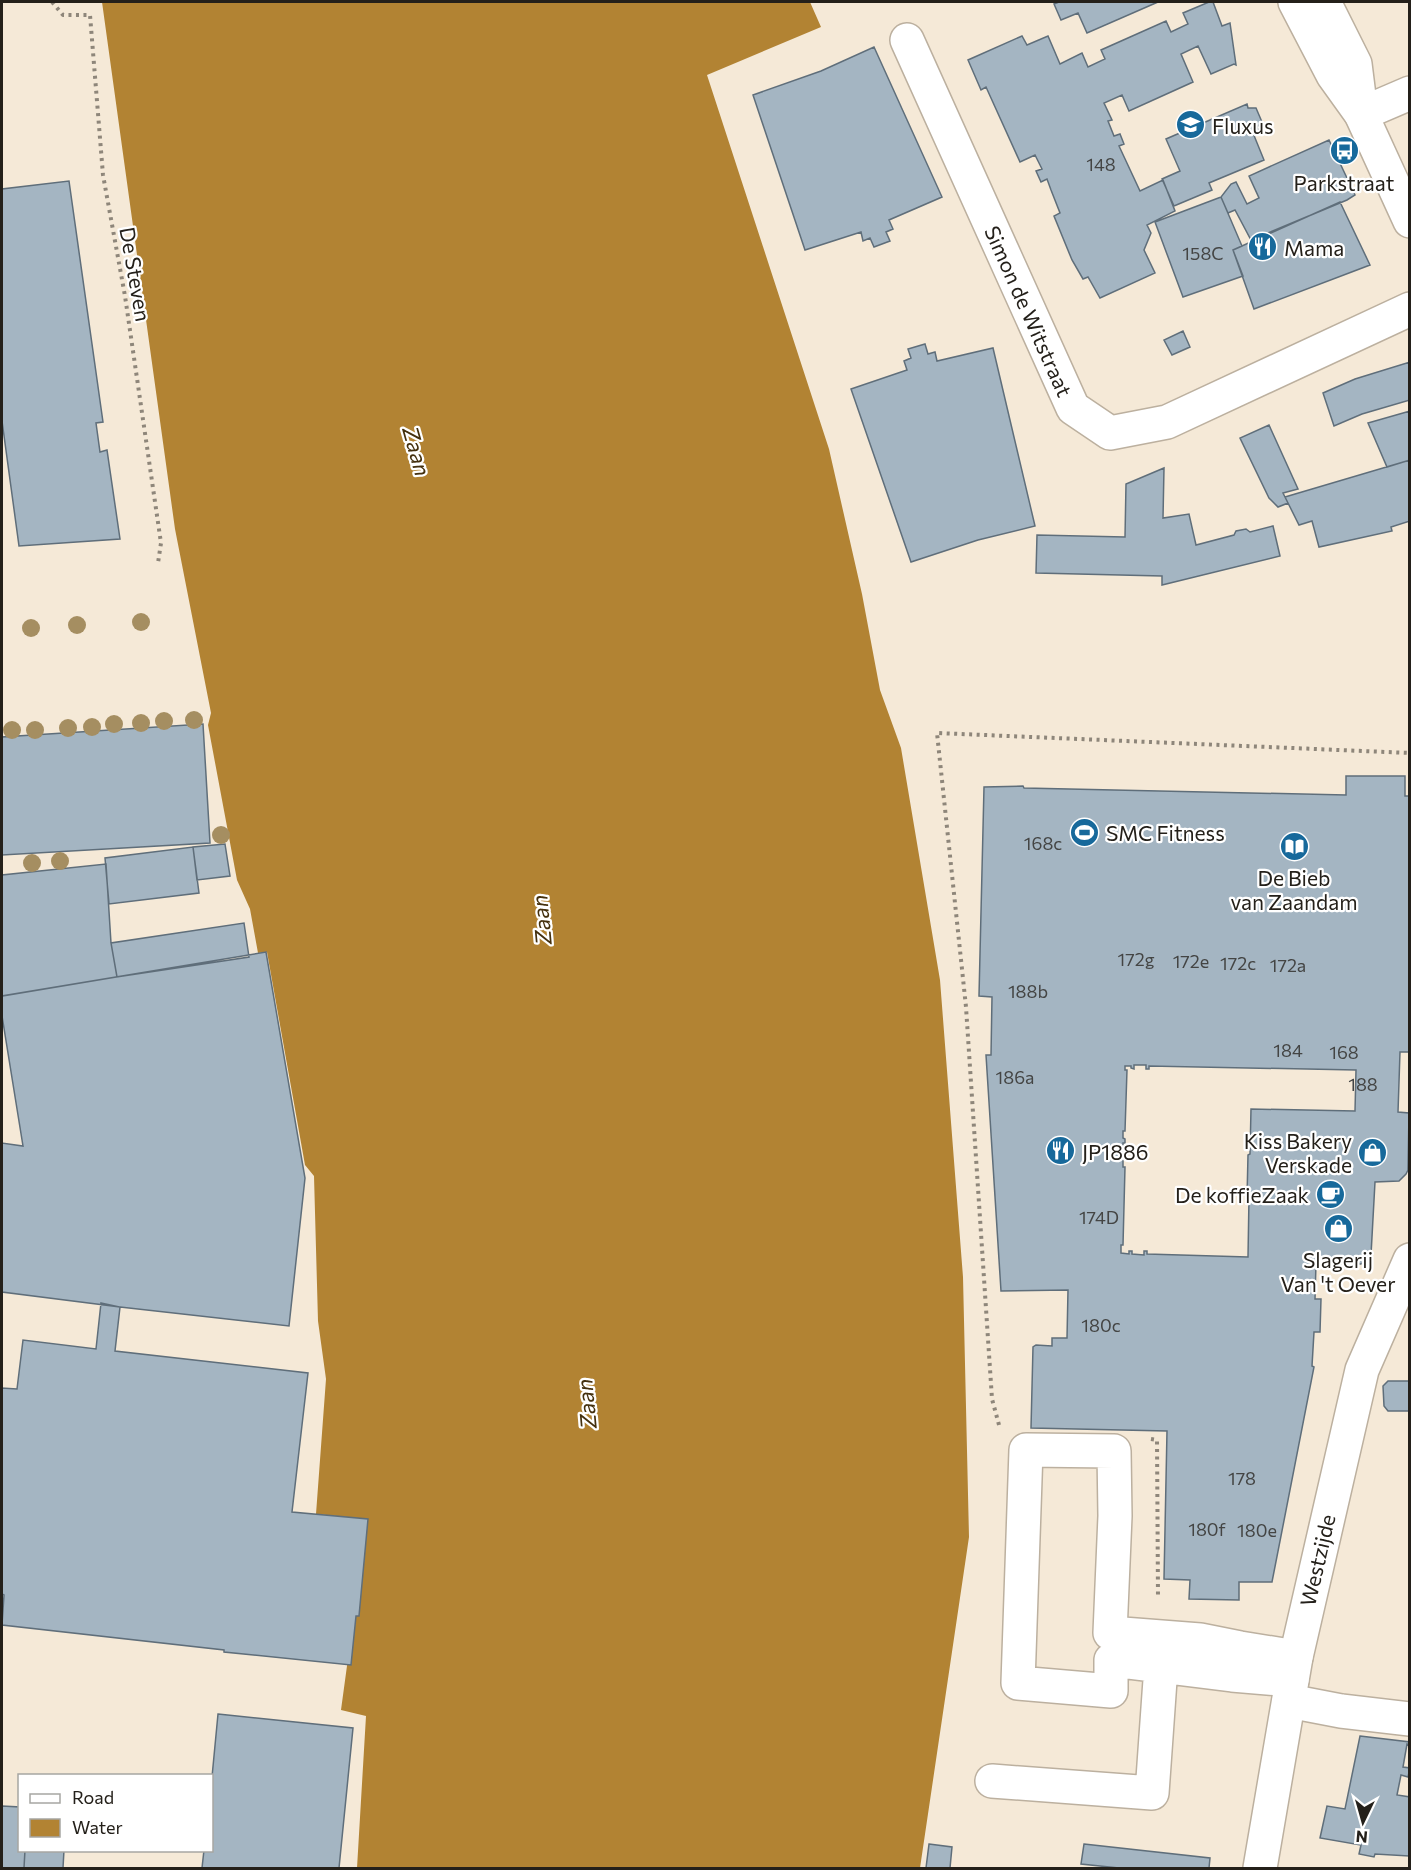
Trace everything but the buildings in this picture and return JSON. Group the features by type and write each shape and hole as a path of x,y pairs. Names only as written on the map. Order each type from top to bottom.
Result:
{"street":[{"path":"1295,2 1333,75 1362,114 1410,221"},
{"path":"1324,2 1355,64 1362,114"},
{"name":"Simon de Witstraat","path":"907,40 1073,408 1110,433 1167,422 1410,309"},
{"path":"1362,114 1410,93"},
{"name":"Westzijde","path":"1260,1869 1292,1679 1362,1370 1409,1263"},
{"path":"1292,1679 1232,1675 1111,1660 1111,1691 1018,1683 1026,1450 1114,1451 1115,1516 1110,1633 1200,1640 1240,1648 1292,1679 1341,1711 1410,1719"},
{"path":"992,1781 1152,1793 1161,1666"}],"path":[{"name":"De Steven","path":"52,2 63,15 90,15 103,175 125,296 160,531 158,563"},
{"path":"1000,1429 992,1399 966,1007 937,733 1410,753"},
{"path":"1146,1439 1157,1440 1158,1604"}],"water":[{"name":"Zaan","path":"102,2 810,2 821,27 707,75 829,449 862,594 880,690 901,748 940,980 963,1277 969,1537 920,1868 357,1868 366,1716 341,1710 367,1519 316,1514 326,1379 318,1321 314,1176 305,1165 267,952 258,953 250,909 237,880 208,725 211,713 175,529"}],"place":[{"name":"Fluxus","path":"1191,125"},
{"name":"Parkstraat","path":"1344,151"},
{"name":"Mama","path":"1263,247"},
{"name":"SMC Fitness","path":"1085,832"},
{"name":"De Bieb van Zaandam","path":"1294,846"},
{"name":"JP1886","path":"1061,1151"},
{"name":"Kiss Bakery Verskade","path":"1373,1152"},
{"name":"De koffieZaak","path":"1330,1194"},
{"name":"Slagerij Van 't Oever","path":"1338,1228"}]}
